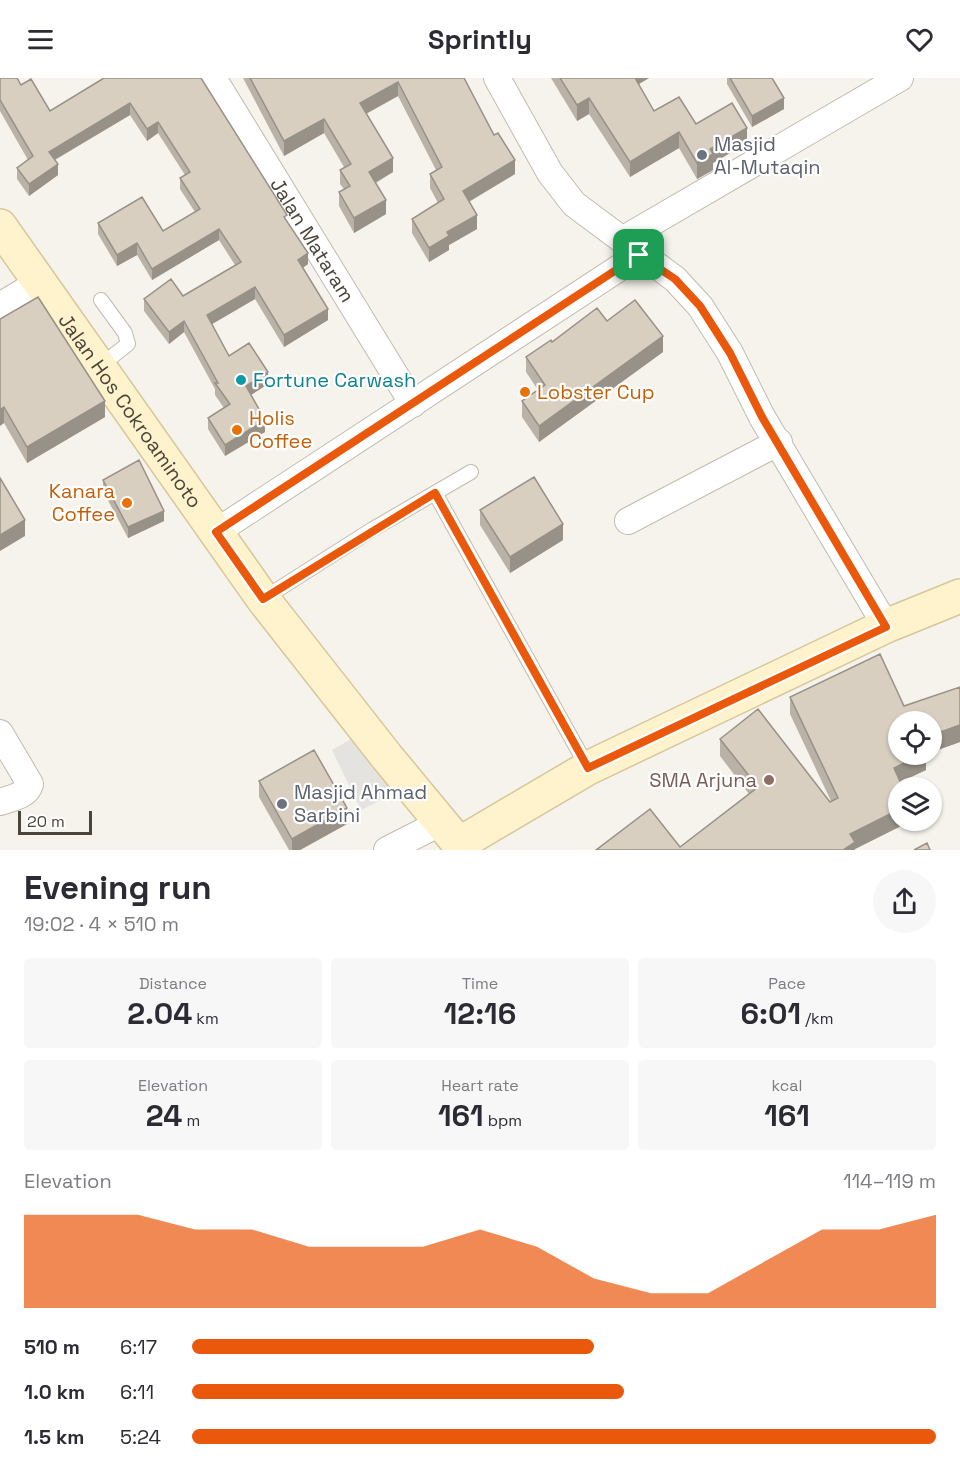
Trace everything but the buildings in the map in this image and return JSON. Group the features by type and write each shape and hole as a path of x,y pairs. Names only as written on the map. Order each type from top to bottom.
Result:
{"street":[{"name":"Jalan Mataram","path":"213,78 412,404"},
{"path":"497,78 550,173 574,204 630,248 675,279 700,306 730,353 762,417 779,442 886,627"},
{"path":"216,532 412,404 630,248 900,78"},
{"name":"Jalan Hos Cokroaminoto","path":"0,226 263,599 454,839"},
{"path":"0,306 40,281"},
{"path":"628,521 779,442"},
{"path":"387,850 454,839 588,768 886,627 960,596"},
{"path":"0,733 30,784 29,789 22,794 0,802"}],"lane":[{"path":"100,366 128,344 125,333 102,300"},
{"path":"263,599 471,472"},
{"path":"435,493 588,768"}],"shaded area":[{"path":"358,735 399,791 361,810 332,750"}],"place":[{"name":"Masjid Al-Mutaqin","path":"702,155"},
{"name":"Fortune Carwash","path":"241,380"},
{"name":"Lobster Cup","path":"525,392"},
{"name":"Holis Coffee","path":"237,430"},
{"name":"Kanara Coffee","path":"127,503"},
{"name":"SMA Arjuna","path":"769,780"},
{"name":"Masjid Ahmad Sarbini","path":"282,804"}],"route":[{"path":"639,255 675,279 700,306 730,353 762,417 779,442 886,627 588,768 435,493 373,529 263,599 216,532 639,255"}]}
